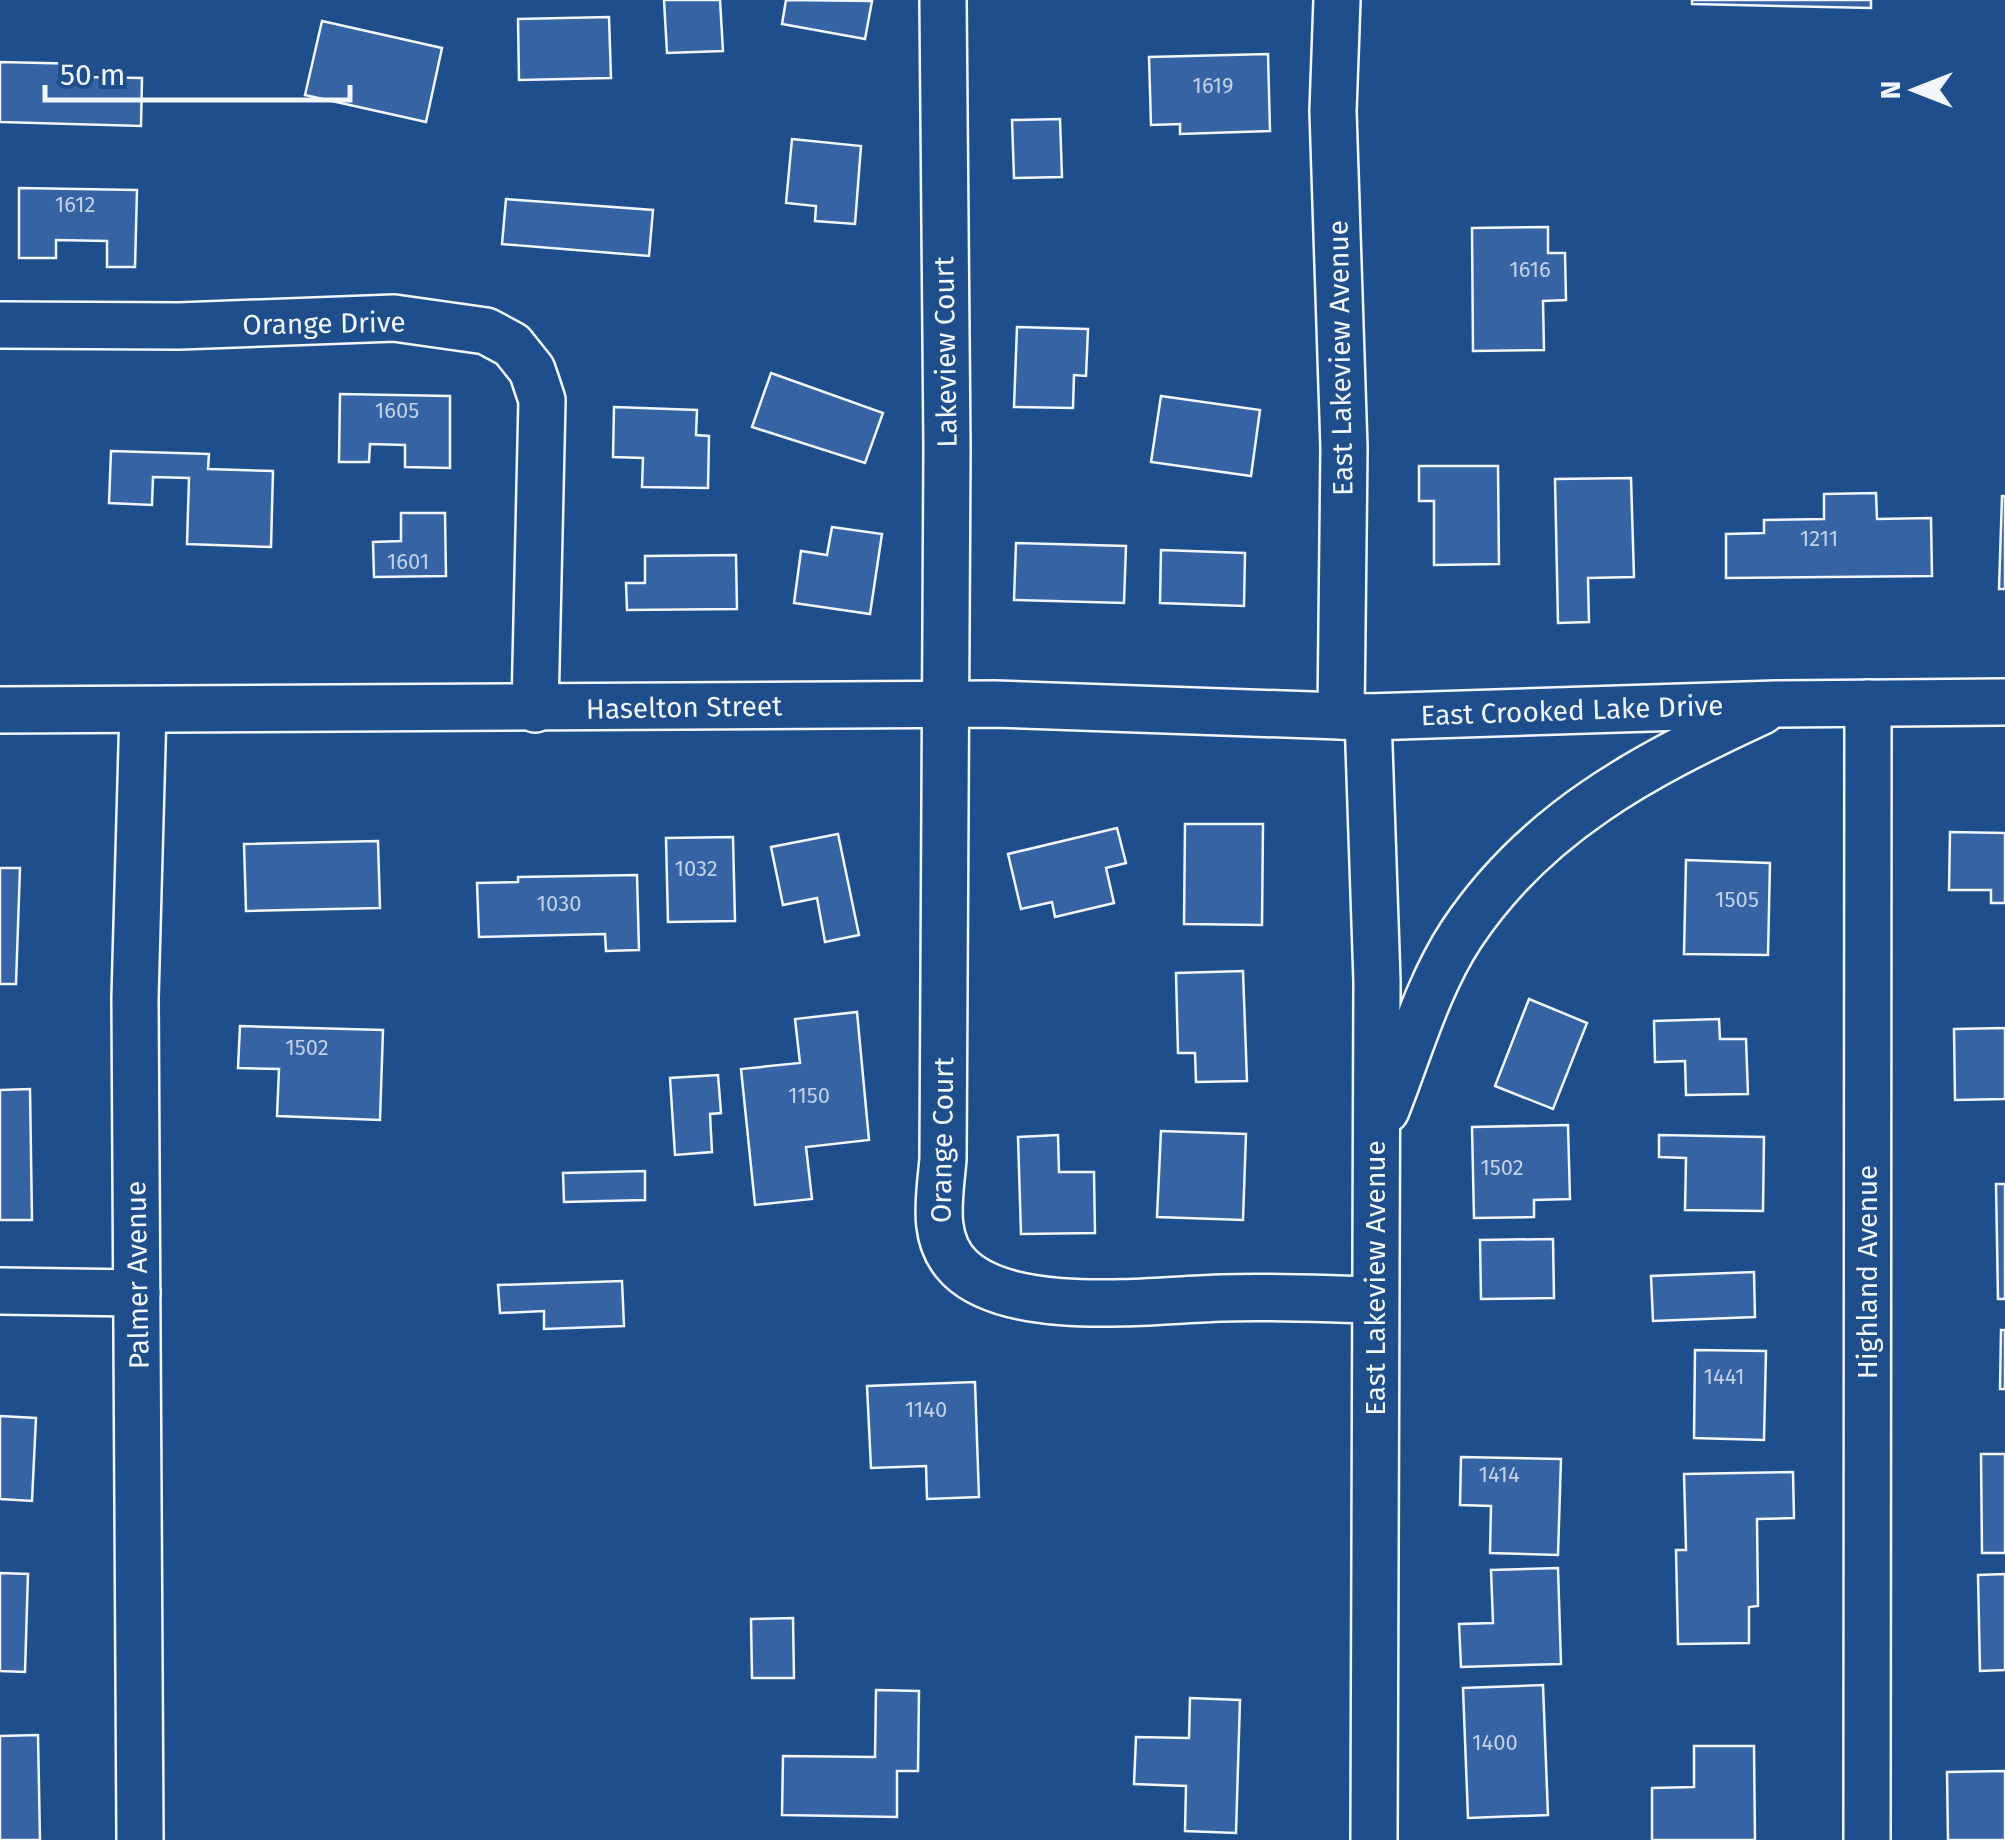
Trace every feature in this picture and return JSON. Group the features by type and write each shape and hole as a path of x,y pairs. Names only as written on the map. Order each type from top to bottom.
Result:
{"street":[{"name":"Lakeview Court","path":"943,0 948,448 944,704"},
{"name":"East Lakeview Avenue","path":"1337,0 1334,112 1354,716 1378,981 1374,1840"},
{"name":"Orange Drive","path":"0,326 179,326 394,318 486,331 512,345 532,370 542,400 535,709"},
{"name":"East Crooked Lake Drive","path":"1354,716 2005,702"},
{"name":"Highland Avenue","path":"1867,1840 1868,703"},
{"name":"Haselton Street","path":"0,710 944,704 1354,716"},
{"name":"Orange Court","path":"944,704 943,1159 938,1218 941,1241 959,1268 981,1283 1029,1298 1109,1305 1223,1298 1375,1300"},
{"name":"East Crooked Lake Drive","path":"1376,1135 1440,974 1461,936 1505,878 1550,832 1608,790 1776,704"},
{"name":"Palmer Avenue","path":"140,1840 135,998 144,710"},
{"path":"0,1291 137,1293"}],"building":[{"path":"664,0 720,0 723,51 667,53"},
{"path":"786,0 872,1 865,39 782,24"},
{"path":"1692,0 1871,0 1871,8 1692,4"},
{"path":"609,17 611,78 519,80 518,19"},
{"path":"322,21 442,48 426,122 305,95"},
{"path":"1268,54 1270,131 1180,134 1180,124 1151,125 1149,57"},
{"path":"0,62 85,64 84,77 142,78 141,126 0,122"},
{"path":"1060,119 1062,177 1014,178 1012,120"},
{"path":"792,139 861,146 855,224 815,221 816,206 786,203"},
{"path":"19,188 137,190 135,267 107,267 107,241 56,240 56,258 19,258"},
{"path":"506,199 653,210 649,256 502,244"},
{"path":"1548,227 1548,253 1565,253 1566,300 1543,301 1544,350 1473,351 1472,228"},
{"path":"1017,327 1088,329 1086,376 1074,375 1073,408 1014,407"},
{"path":"771,373 883,413 865,463 752,427"},
{"path":"340,394 450,396 450,468 405,467 405,445 370,444 369,462 339,462"},
{"path":"1161,396 1260,410 1251,476 1151,462"},
{"path":"614,407 697,410 696,435 709,436 708,488 642,487 643,458 613,457"},
{"path":"111,451 209,454 208,469 273,471 271,547 187,544 189,478 153,477 152,505 109,503"},
{"path":"1419,466 1498,466 1499,564 1434,565 1434,501 1419,501"},
{"path":"1631,478 1634,577 1588,578 1589,622 1558,623 1555,479"},
{"path":"1876,493 1877,519 1931,518 1932,576 1726,578 1726,534 1764,533 1764,520 1824,519 1824,494"},
{"path":"2002,496 2005,589 1999,589"},
{"path":"401,513 445,513 446,576 374,577 373,542 401,541"},
{"path":"832,527 882,534 870,614 794,603 801,551 827,555"},
{"path":"1016,543 1126,546 1124,603 1014,600"},
{"path":"1161,550 1245,553 1244,606 1160,603"},
{"path":"736,555 737,609 627,610 626,583 645,583 645,556"},
{"path":"1185,824 1263,824 1262,925 1184,924"},
{"path":"1117,828 1126,863 1106,868 1114,903 1055,917 1052,902 1021,909 1008,854"},
{"path":"1950,832 2005,833 2005,903 1991,903 1991,890 1949,890"},
{"path":"838,834 859,935 825,942 817,898 783,905 771,847"},
{"path":"733,837 735,921 668,922 666,838"},
{"path":"378,841 380,908 246,911 244,844"},
{"path":"1686,860 1770,863 1768,955 1684,954"},
{"path":"0,868 20,868 16,984 0,984"},
{"path":"637,875 639,950 606,951 605,934 479,937 477,883 518,882 518,877"},
{"path":"1243,971 1247,1081 1196,1082 1195,1053 1178,1053 1176,973"},
{"path":"1529,999 1587,1023 1553,1109 1495,1086"},
{"path":"857,1012 869,1140 806,1147 812,1199 755,1205 741,1069 800,1063 795,1019"},
{"path":"1719,1019 1720,1039 1746,1039 1748,1094 1686,1095 1685,1061 1655,1062 1654,1021"},
{"path":"240,1026 383,1030 380,1120 277,1116 279,1069 238,1068"},
{"path":"2005,1028 2005,1099 1955,1100 1954,1029"},
{"path":"718,1075 721,1113 710,1114 712,1152 675,1155 670,1078"},
{"path":"30,1089 32,1220 0,1220 0,1090"},
{"path":"1568,1125 1570,1199 1534,1200 1534,1217 1474,1218 1472,1127"},
{"path":"1161,1131 1246,1134 1243,1220 1157,1217"},
{"path":"1058,1135 1059,1172 1094,1172 1095,1233 1021,1234 1018,1137"},
{"path":"1659,1135 1764,1137 1763,1211 1685,1210 1686,1158 1659,1157"},
{"path":"645,1171 645,1200 564,1202 563,1173"},
{"path":"1996,1184 2005,1184 2005,1299 1998,1299"},
{"path":"1553,1239 1554,1298 1481,1299 1480,1240"},
{"path":"1754,1272 1755,1317 1653,1321 1651,1276"},
{"path":"622,1281 624,1326 544,1329 544,1311 500,1313 498,1285"},
{"path":"2001,1330 2005,1330 2005,1389 2000,1389"},
{"path":"1695,1350 1766,1351 1764,1440 1694,1438"},
{"path":"975,1382 979,1497 927,1499 926,1466 871,1468 867,1386"},
{"path":"0,1416 36,1418 32,1501 0,1499"},
{"path":"1981,1454 2005,1454 2005,1553 1982,1553"},
{"path":"1461,1457 1561,1459 1558,1555 1490,1553 1491,1506 1460,1505"},
{"path":"1793,1472 1794,1518 1757,1519 1758,1606 1749,1607 1749,1643 1678,1644 1676,1550 1686,1550 1684,1474"},
{"path":"1558,1568 1561,1664 1461,1667 1459,1624 1493,1623 1491,1570"},
{"path":"0,1573 28,1574 25,1672 0,1671"},
{"path":"2005,1574 2005,1670 1980,1671 1978,1575"},
{"path":"793,1618 794,1678 752,1678 751,1619"},
{"path":"1543,1685 1548,1815 1468,1818 1463,1688"},
{"path":"876,1690 919,1691 918,1771 897,1771 897,1817 782,1815 783,1756 875,1757"},
{"path":"1190,1698 1240,1700 1236,1833 1185,1831 1186,1786 1134,1784 1136,1737 1189,1738"},
{"path":"38,1735 40,1840 0,1840 0,1736"},
{"path":"1694,1746 1754,1746 1755,1840 1652,1840 1652,1788 1694,1787"},
{"path":"2005,1771 2005,1840 1948,1840 1947,1772"}]}
